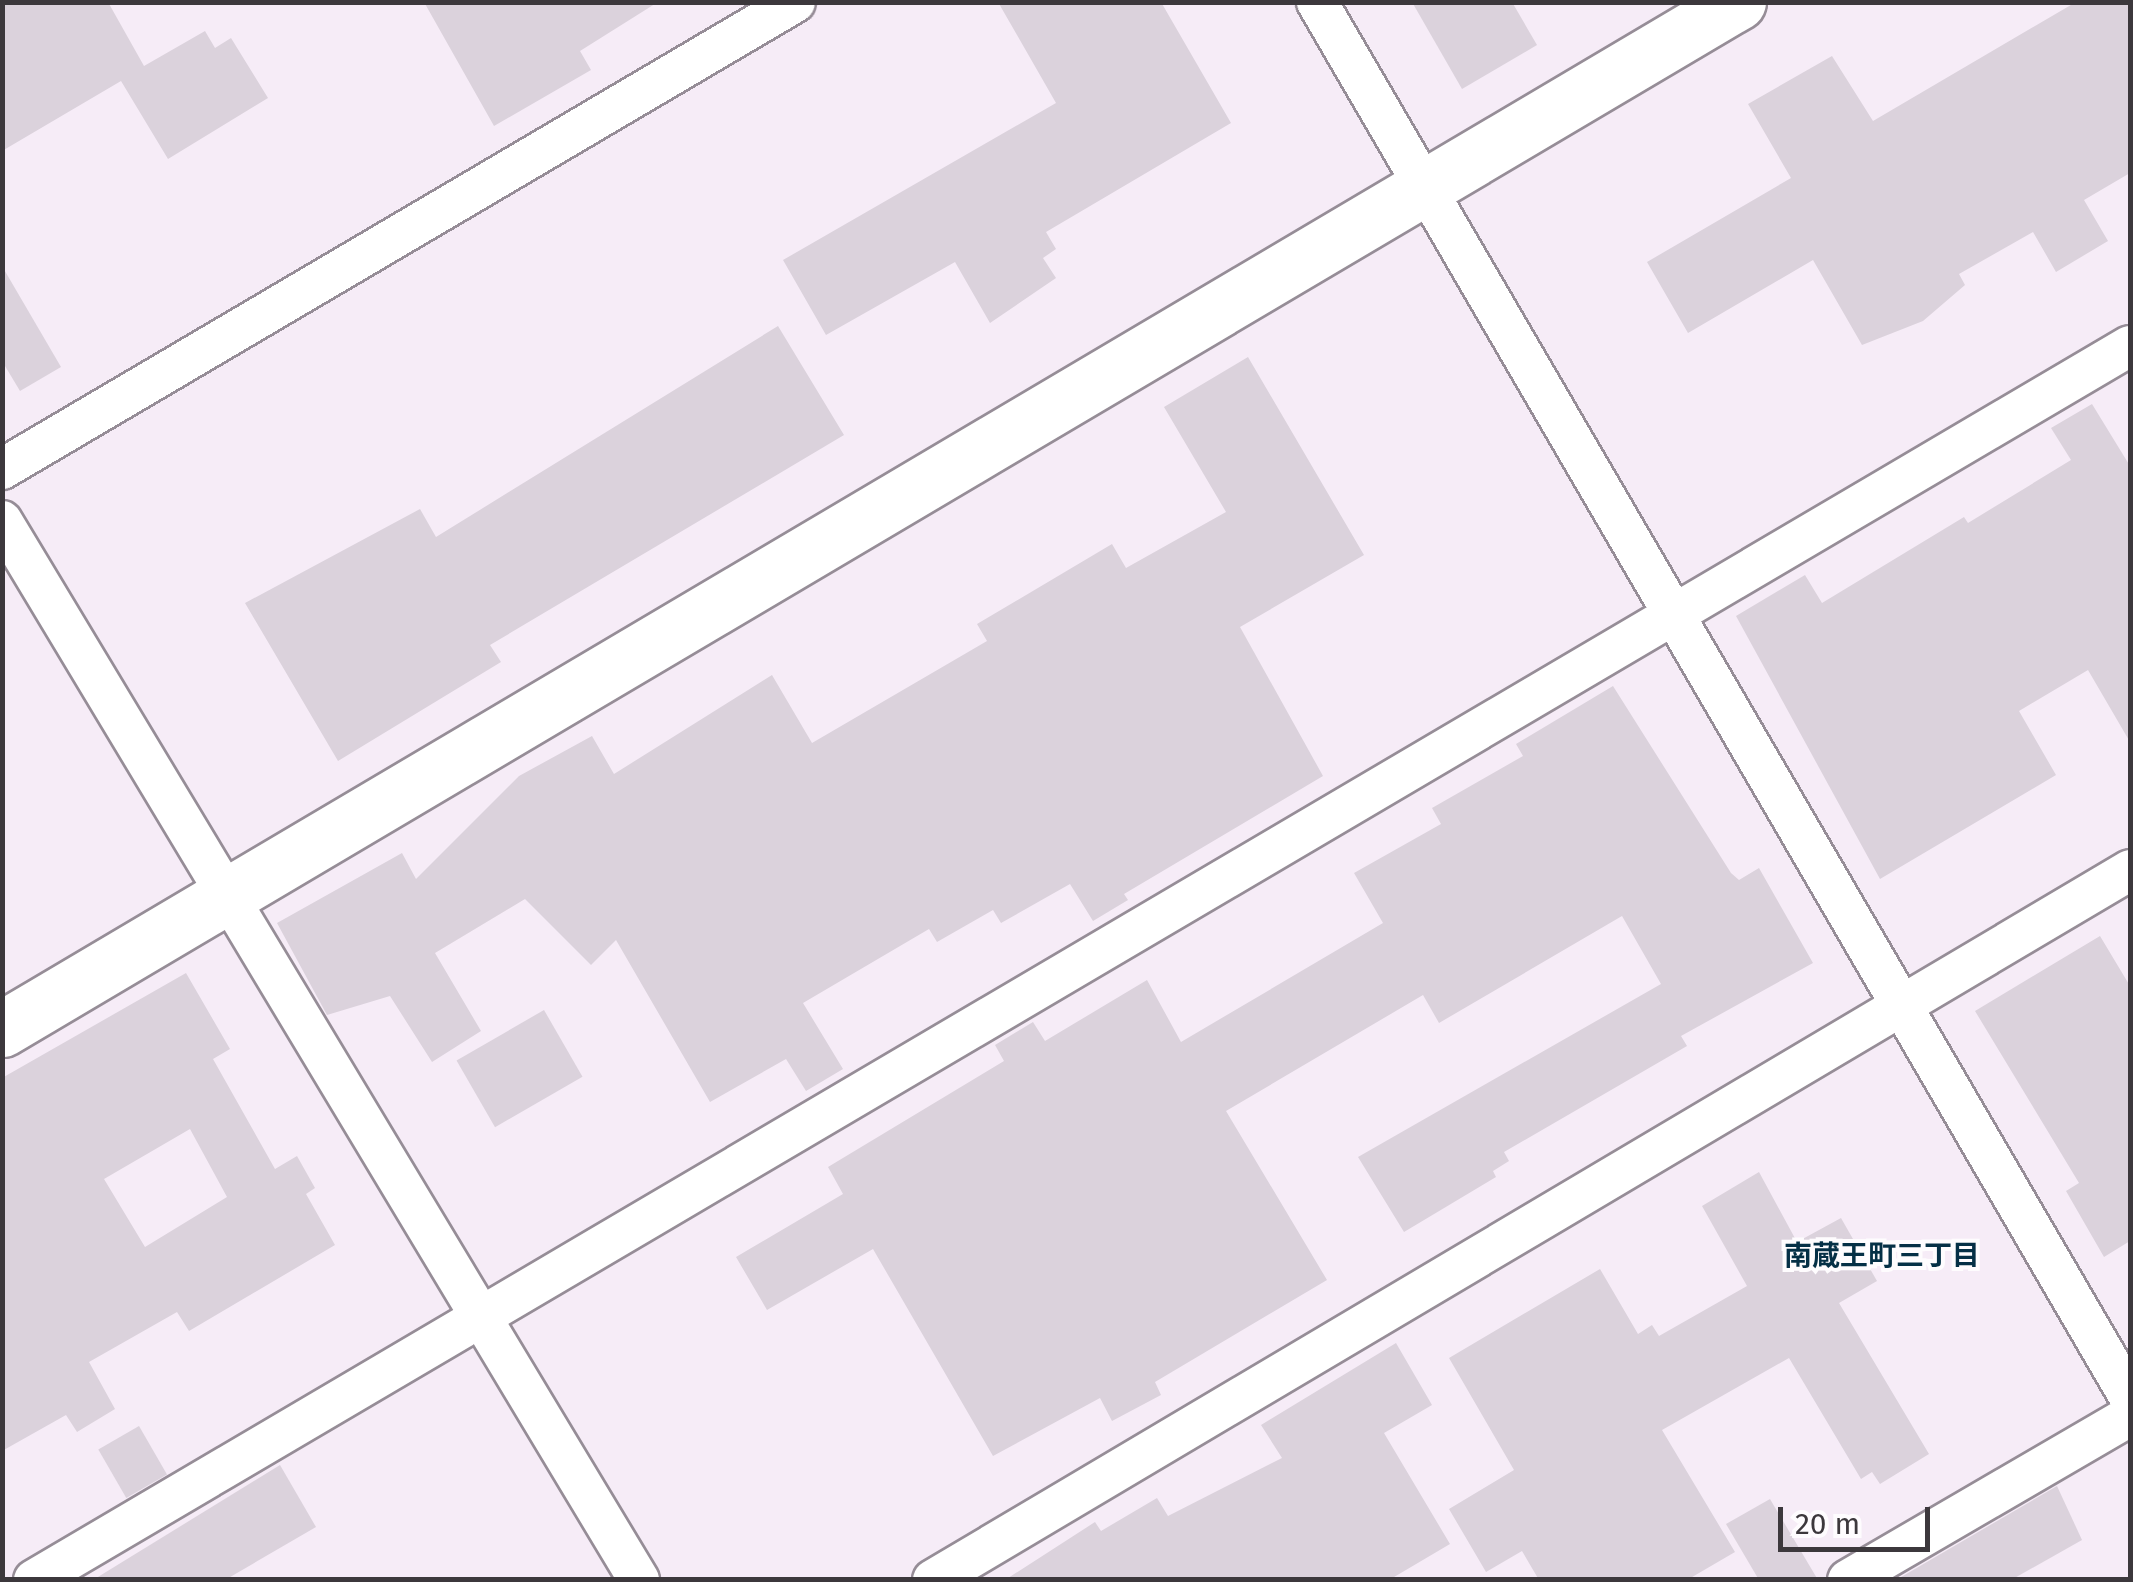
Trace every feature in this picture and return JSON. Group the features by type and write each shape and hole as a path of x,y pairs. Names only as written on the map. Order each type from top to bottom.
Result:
{"street":[{"path":"2,470 795,2"},
{"path":"1317,2 2130,1398"},
{"path":"2,1029 1738,2"},
{"path":"34,1580 484,1320 1671,611 2130,346"},
{"path":"2,521 223,897 639,1580"},
{"path":"933,1580 2130,870"},
{"path":"1848,1580 2130,1416"}],"building":[{"path":"2,2 108,2 144,66 205,31 215,48 231,38 268,98 168,159 121,81 2,151"},
{"path":"424,2 658,2 580,51 591,70 494,126"},
{"path":"998,2 1161,2 1231,123 1046,232 1056,249 1043,258 1056,278 990,323 955,262 826,335 783,260 1056,103"},
{"path":"1412,2 1512,2 1537,45 1462,89"},
{"path":"2076,2 2130,2 2130,173 2084,200 2108,241 2056,272 2033,232 1959,274 1965,285 1923,321 1862,345 1813,260 1688,333 1647,262 1791,178 1748,104 1832,56 1873,121"},
{"path":"2,266 61,367 20,391 2,361"},
{"path":"778,326 844,435 490,645 501,662 338,761 245,603 420,509 436,537"},
{"path":"1248,357 1364,555 1240,627 1323,776 1124,894 1128,900 1093,921 1070,884 1001,923 993,910 937,942 929,929 803,1003 843,1069 806,1091 786,1059 710,1102 616,940 591,965 525,899 435,953 481,1031 432,1062 390,996 327,1015 277,923 402,853 416,879 519,776 592,736 614,774 772,675 812,743 987,641 977,624 1112,544 1126,568 1226,512 1164,407"},
{"path":"2092,404 2130,466 2130,742 2088,670 2019,711 2056,775 1880,879 1736,616 1805,575 1822,603 1964,517 1968,523 2071,460 2051,428"},
{"path":"1613,686 1731,873 1739,880 1759,868 1813,963 1681,1036 1687,1046 1504,1152 1509,1161 1493,1171 1496,1177 1404,1232 1358,1157 1661,984 1622,916 1439,1023 1423,995 1226,1111 1327,1280 1155,1382 1161,1395 1112,1421 1100,1398 993,1456 873,1249 767,1310 736,1257 843,1194 828,1167 1004,1061 995,1045 1033,1022 1045,1041 1147,980 1181,1042 1383,923 1354,873 1441,824 1432,808 1523,756 1516,744"},
{"path":"2100,936 2130,986 2130,1241 2104,1257 2066,1191 2079,1183 1975,1011"},
{"path":"186,973 230,1049 213,1059 275,1169 297,1156 315,1188 306,1194 335,1245 189,1331 177,1312 89,1362 115,1409 77,1432 66,1415 2,1451 2,1078","holes":["190,1129 227,1197 145,1247 104,1179"]},
{"path":"544,1010 582,1077 495,1127 457,1060"},
{"path":"1759,1172 1797,1242 1841,1218 1877,1281 1839,1303 1929,1454 1880,1484 1872,1472 1861,1479 1789,1358 1662,1430 1735,1552 1687,1580 1539,1580 1522,1551 1486,1572 1449,1509 1514,1470 1449,1358 1600,1269 1638,1334 1652,1325 1659,1336 1747,1286 1702,1206"},
{"path":"1396,1343 1432,1405 1384,1433 1450,1544 1389,1580 1005,1580 1095,1522 1101,1531 1157,1498 1168,1516 1282,1458 1261,1425"},
{"path":"139,1426 167,1474 126,1498 98,1450"},
{"path":"280,1465 316,1527 225,1580 93,1580"},
{"path":"2057,1486 2082,1540 2011,1580 1896,1580"},
{"path":"1770,1499 1818,1580 1759,1580 1726,1524"}],"district":[{"name":"南蔵王町三丁目","path":"1882,1256"}]}
